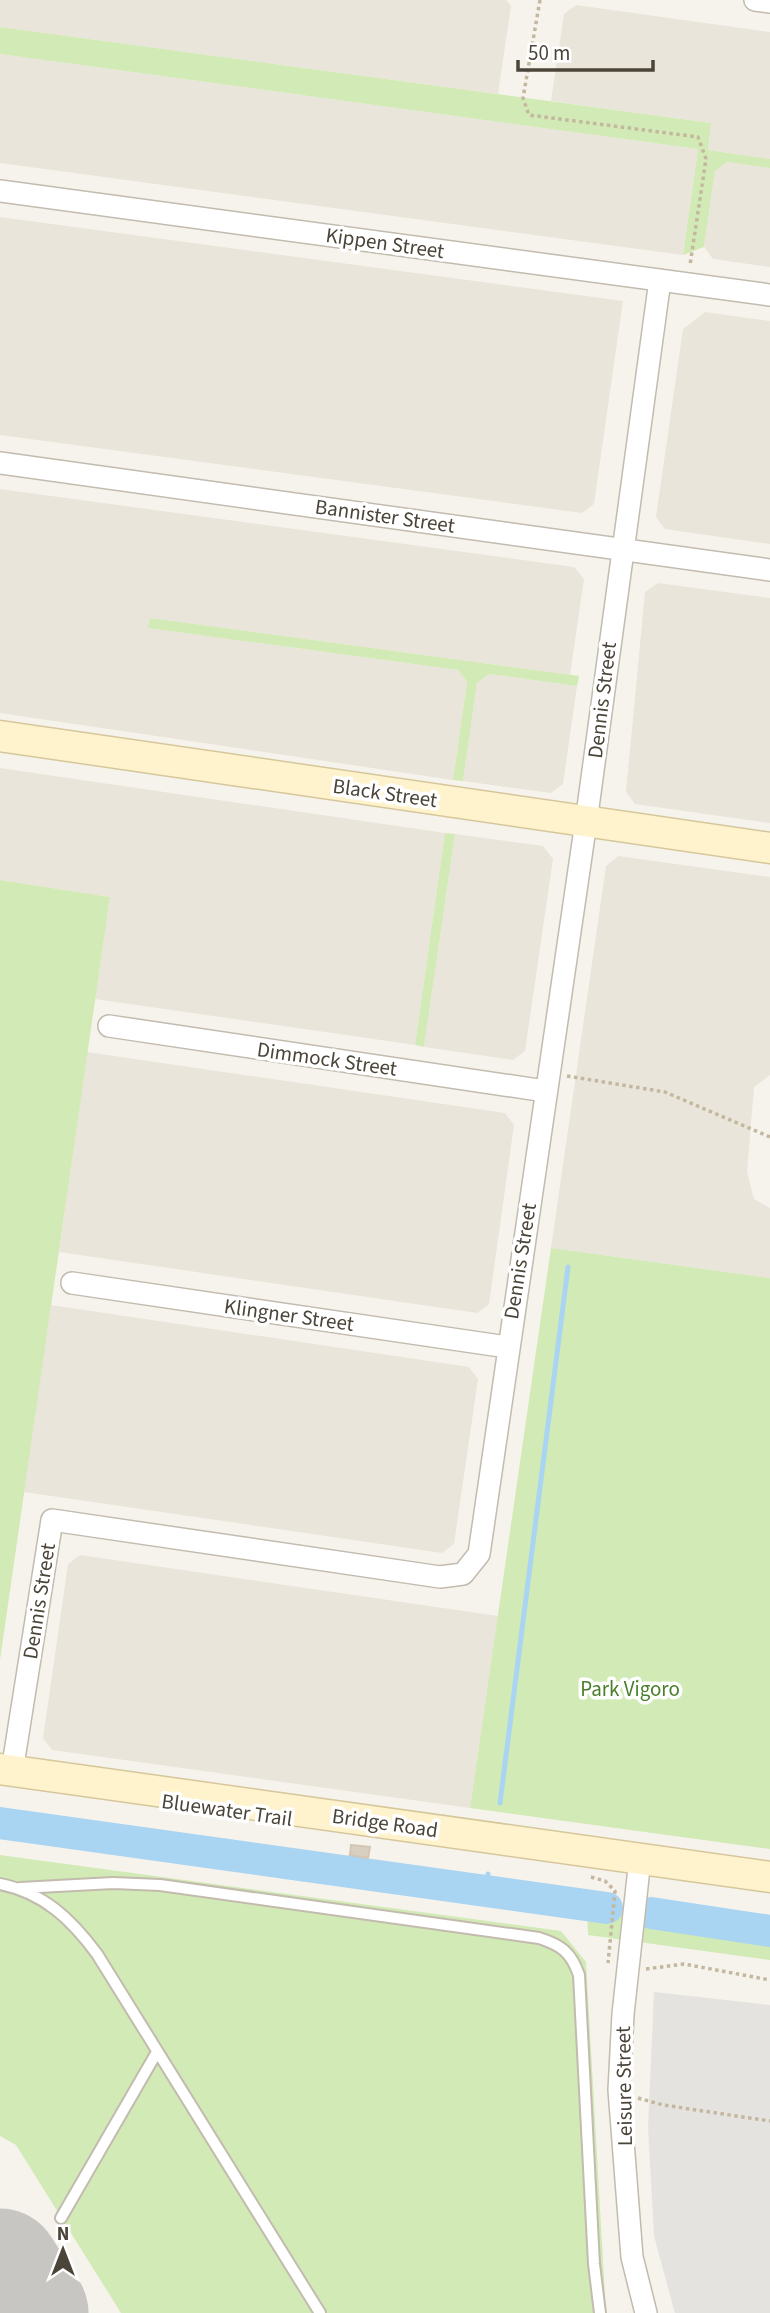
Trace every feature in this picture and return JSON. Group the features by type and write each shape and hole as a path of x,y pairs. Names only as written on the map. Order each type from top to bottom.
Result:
{"street":[{"path":"755,0 770,2"},
{"name":"Kippen Street","path":"0,191 770,295"},
{"name":"Dennis Street","path":"6,1770 52,1520 440,1577 463,1574 479,1554 507,1347 586,822 660,280"},
{"name":"Bannister Street","path":"0,463 770,570"},
{"name":"Black Street","path":"0,736 770,848"},
{"name":"Dimmock Street","path":"109,1027 547,1082"},
{"name":"Klingner Street","path":"72,1283 507,1347"},
{"name":"Bridge Road","path":"6,1770 770,1877"},
{"name":"Leisure Street","path":"640,1859 630,1943 620,2093 632,2258 646,2313"}],"lane":[{"path":"20,1888 113,1883 160,1885 539,1938 564,1948 574,1959 579,1975 594,2264 600,2313"},
{"path":"0,1884 20,1888 41,1898 73,1922 320,2313"},
{"path":"61,2218 157,2052"}],"path":[{"path":"540,0 523,98 529,115 698,137 706,159 688,284"},
{"path":"547,1082 665,1092 770,1137"},
{"path":"585,1876 605,1881 615,1891 607,1958 615,1966"},
{"path":"642,1969 684,1964 770,1980"},
{"path":"620,2093 663,2105 770,2121"}],"shaded area":[{"path":"0,0 506,0 511,6 498,94 0,27"},
{"path":"576,5 770,32 770,159 708,150 711,123 551,101 564,14"},
{"path":"0,54 698,149 683,255 0,163"},
{"path":"727,162 770,168 770,267 713,259 704,247 715,171"},
{"path":"0,217 623,301 594,504 582,513 0,435"},
{"path":"705,312 770,321 770,544 665,529 656,517 683,329"},
{"path":"0,489 574,567 584,579 570,675 150,618 149,628 458,670 467,682 453,780 0,713"},
{"path":"658,583 770,598 770,823 635,804 626,792 645,592"},
{"path":"489,674 577,686 563,784 551,793 463,781 477,683"},
{"path":"0,768 445,833 415,1045 95,999 110,897 0,880"},
{"path":"455,834 543,846 553,859 525,1051 513,1060 424,1047"},
{"path":"618,856 770,877 770,1075 754,1087 747,1172 754,1199 770,1208 770,1278 551,1248 606,866"},
{"path":"87,1052 505,1113 514,1125 489,1304 477,1313 59,1252"},
{"path":"51,1305 469,1367 478,1379 454,1544 442,1553 24,1492"},
{"path":"80,1555 498,1616 470,1808 52,1750 43,1738 68,1564"},
{"path":"654,1992 770,2005 770,2313 675,2313 654,2236 648,2127"}],"green space":[{"path":"0,27 711,123 708,150 770,159 770,168 727,162 715,171 704,247 683,255 698,149 0,54"},
{"path":"150,618 579,676 577,686 489,674 477,683 463,781 453,780 467,682 458,670 148,628"},
{"path":"445,833 455,834 424,1047 415,1045"},
{"path":"0,880 110,897 0,1660"},
{"name":"Park Vigoro","path":"551,1248 770,1278 770,1849 470,1808"},
{"path":"0,1855 561,1931 586,1962 606,2313 121,2313 16,2145 0,2136"},
{"path":"587,1907 770,1932 770,1960 588,1935"}],"building":[{"path":"351,1845 370,1847 368,1858 350,1855"}],"waterway":[{"path":"500,1803 568,1267"},
{"path":"0,1823 607,1908"},
{"path":"486,1892 488,1874"},
{"path":"651,1913 770,1931"}],"runway":[{"path":"0,2269 28,2313"}]}
